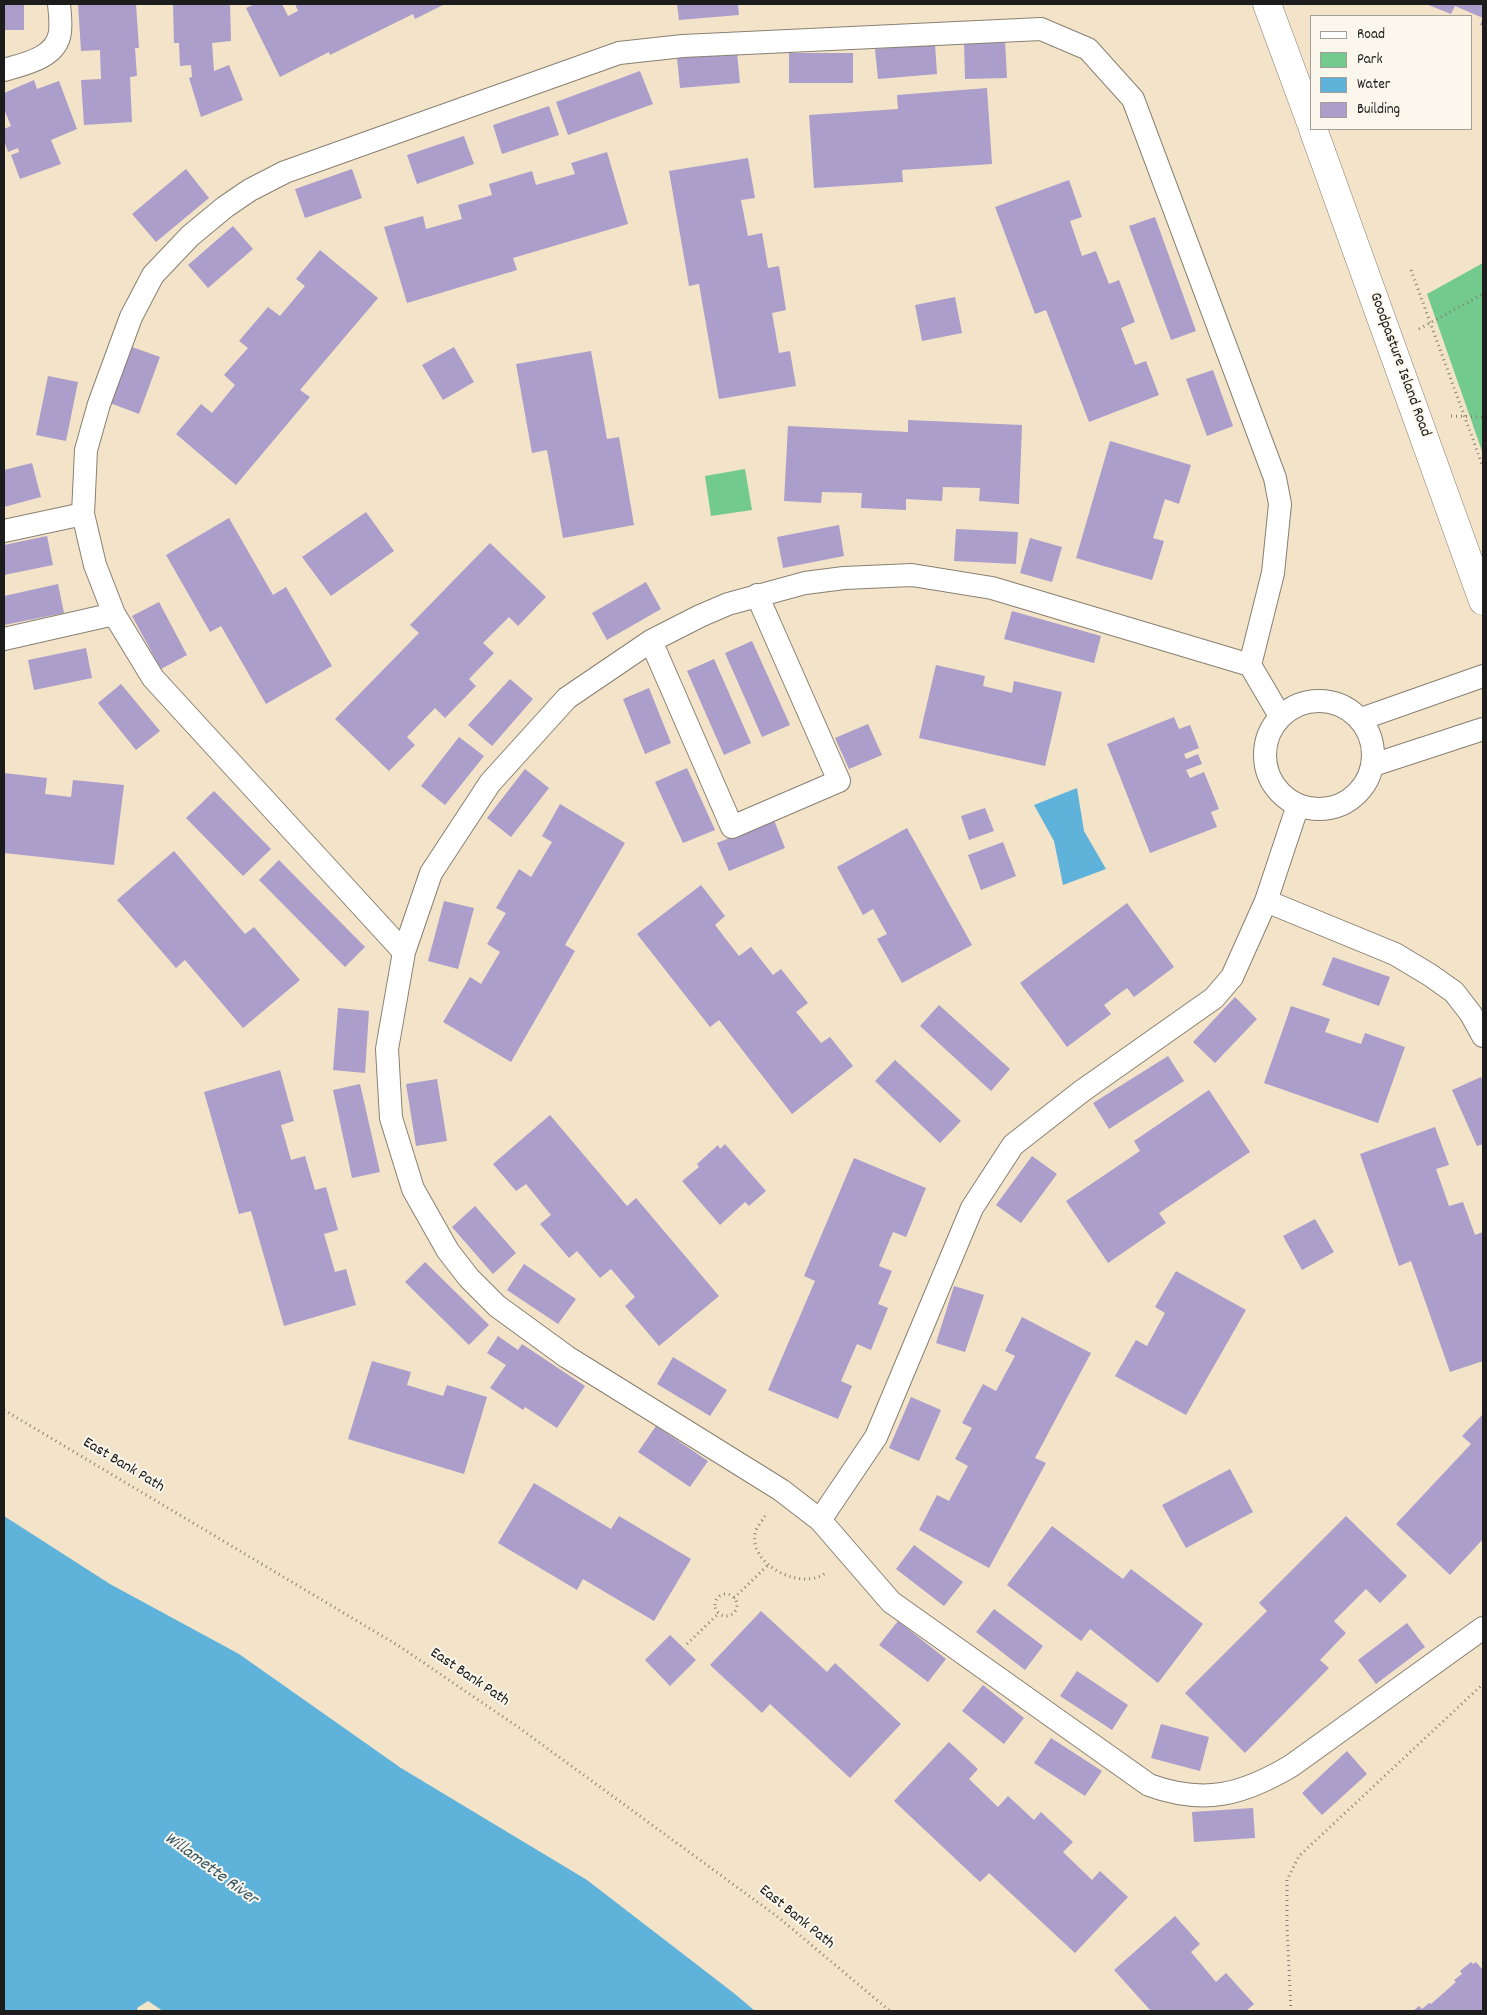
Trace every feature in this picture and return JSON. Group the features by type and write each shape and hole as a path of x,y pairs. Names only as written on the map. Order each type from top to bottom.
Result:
{"main road":[{"path":"1267,4 1310,120"},
{"name":"Goodpasture Island Road","path":"1313,130 1392,343 1483,601"}],"lane":[{"path":"4,70 45,56 52,49 60,33 59,4"},
{"path":"404,952 153,678 114,614 94,565 83,514 86,450 99,404 131,318 153,275 190,236 225,207 250,190 285,172 619,53 683,46 1041,29 1088,49 1133,99 1275,478 1280,504 1273,573 1250,666"},
{"path":"4,531 83,514"},
{"path":"1280,716 1250,666 992,588 912,575 844,578 805,583 728,604 700,616 651,641 566,698 490,783 431,873 404,952 387,1049 391,1118 413,1189 448,1251 469,1278 497,1306 567,1357 781,1490 820,1520 891,1602 1149,1784 1169,1792 1200,1796 1224,1795 1245,1789 1270,1778 1292,1766 1483,1628"},
{"path":"651,641 732,828 839,781 757,596"},
{"path":"4,639 114,614"},
{"path":"1361,719 1483,676"},
{"path":"1314,700 1332,701 1347,707 1361,719 1367,728 1373,746 1373,765 1366,783 1353,797 1336,807 1316,809 1298,805 1282,795 1270,780 1264,762 1264,751 1269,732 1280,716 1296,705 1314,700"},
{"path":"1373,765 1483,729"},
{"path":"820,1520 876,1437 972,1208 1013,1145 1082,1091 1214,998 1232,978 1266,901 1298,805"},
{"path":"1266,901 1395,954 1430,975 1454,992 1471,1014 1483,1036"}],"path":[{"path":"1411,270 1483,467"},
{"path":"1392,343 1483,294"},
{"name":"East Bank Path","path":"4,1410 398,1646 518,1727 778,1917 890,2011"},
{"path":"781,1490 755,1532 757,1548 768,1565 788,1576 800,1579 815,1578 823,1575 848,1553"},
{"path":"734,1598 768,1565"},
{"path":"728,1594 734,1598 737,1608 732,1614 725,1616 718,1614 714,1604 718,1597 728,1594"},
{"path":"687,1644 718,1614"},
{"path":"1291,2011 1287,1880 1299,1856 1483,1684"}],"green space":[{"path":"1483,263 1483,454 1427,294"},
{"path":"745,469 752,510 711,516 705,476"}],"water":[{"path":"1077,788 1084,831 1106,869 1063,885 1054,841 1034,805"},
{"name":"Willamette River","path":"4,1516 110,1584 239,1654 401,1768 587,1880 755,2011 163,2011 148,2001 137,2008 138,2011 4,2011"}],"building":[{"path":"4,4 24,4 24,30 4,30"},
{"path":"78,4 136,4 139,48 135,48 137,76 130,77 132,122 84,125 81,80 101,79 100,50 81,51"},
{"path":"173,4 230,4 231,41 212,43 214,71 229,65 243,100 201,117 189,78 192,77 191,65 180,66 179,43 174,43"},
{"path":"255,4 282,4 288,16 298,11 295,4 443,5 415,19 413,14 330,55 329,52 280,77 246,8"},
{"path":"677,4 738,4 739,15 679,20"},
{"path":"1426,4 1483,4 1483,18 1455,6 1451,14"},
{"path":"1005,41 1007,78 965,79 964,42"},
{"path":"935,44 937,74 878,79 875,49"},
{"path":"737,52 740,83 680,88 677,58"},
{"path":"789,53 853,53 853,83 789,83"},
{"path":"640,71 653,104 568,135 556,102"},
{"path":"34,80 37,89 59,81 77,129 51,140 61,164 20,179 11,155 19,152 18,148 8,152 4,140 4,129 11,126 4,109 4,93"},
{"path":"987,88 992,164 902,170 903,182 814,188 809,115 898,109 897,95"},
{"path":"549,106 559,135 502,154 493,125"},
{"path":"464,136 474,164 417,184 407,155"},
{"path":"607,152 628,224 513,258 517,270 407,303 384,227 423,216 426,229 462,219 458,205 492,195 489,184 532,171 536,185 575,174 571,163"},
{"path":"748,158 755,198 741,200 748,236 762,233 768,268 779,266 786,310 772,313 779,353 790,351 796,386 719,399 699,284 689,286 669,171"},
{"path":"186,169 209,198 156,242 132,214"},
{"path":"352,169 362,198 305,218 295,189"},
{"path":"1069,180 1082,217 1070,221 1082,256 1096,251 1109,284 1119,280 1135,322 1121,328 1135,365 1146,361 1159,395 1089,422 1046,310 1035,314 995,207"},
{"path":"1155,217 1196,331 1171,340 1129,226"},
{"path":"233,226 253,249 208,288 188,265"},
{"path":"320,250 378,298 300,390 310,397 236,485 176,434 201,404 212,413 235,385 224,375 248,348 239,341 268,307 280,316 305,286 296,279"},
{"path":"955,297 962,333 922,341 915,305"},
{"path":"132,347 160,357 139,414 110,403"},
{"path":"454,347 474,382 443,400 422,365"},
{"path":"591,351 607,439 619,437 634,525 563,538 547,450 532,453 516,364"},
{"path":"1213,370 1233,426 1207,436 1186,379"},
{"path":"48,376 78,382 66,441 36,435"},
{"path":"908,420 1022,425 1019,504 979,501 980,488 943,487 942,501 906,499 906,510 861,508 862,493 822,492 821,503 784,501 788,426 908,432"},
{"path":"1110,441 1191,465 1179,504 1165,499 1153,538 1164,541 1152,580 1076,558"},
{"path":"32,463 41,497 4,507 4,470"},
{"path":"366,512 394,551 331,596 302,557"},
{"path":"229,518 273,595 286,587 332,666 266,704 221,626 210,632 166,555"},
{"path":"839,525 844,556 783,568 777,537"},
{"path":"956,529 1018,532 1016,564 954,561"},
{"path":"47,536 53,565 4,575 4,545"},
{"path":"1030,538 1062,547 1052,582 1020,573"},
{"path":"490,543 546,597 518,626 509,617 483,643 494,653 469,679 476,686 445,718 435,708 407,737 415,745 389,771 335,719 419,633 410,625"},
{"path":"646,582 661,609 607,640 592,613"},
{"path":"58,584 64,613 4,625 4,596"},
{"path":"159,602 187,655 161,669 132,616"},
{"path":"1012,611 1101,636 1094,663 1004,639"},
{"path":"752,641 790,725 762,737 725,653"},
{"path":"86,648 92,678 34,690 28,660"},
{"path":"714,659 751,743 724,755 687,671"},
{"path":"936,665 985,676 983,686 1012,693 1014,681 1062,692 1045,766 919,738"},
{"path":"510,679 533,699 492,746 468,725"},
{"path":"121,684 160,731 136,750 98,703"},
{"path":"649,688 671,743 645,754 623,699"},
{"path":"1174,717 1179,729 1190,725 1199,748 1184,754 1186,759 1198,754 1202,764 1186,770 1190,778 1204,772 1219,809 1211,812 1217,827 1150,853 1107,744"},
{"path":"868,724 882,755 849,769 835,738"},
{"path":"459,737 484,756 445,805 421,786"},
{"path":"687,768 715,830 683,843 655,782"},
{"path":"525,769 549,788 511,837 487,818"},
{"path":"4,773 47,778 45,794 71,797 73,780 124,785 114,865 4,853"},
{"path":"214,791 271,849 243,876 186,818"},
{"path":"560,804 625,843 565,945 575,951 511,1062 443,1022 470,977 481,984 500,952 487,944 506,913 496,908 519,869 531,877 552,842 542,836"},
{"path":"985,808 994,831 969,840 961,816"},
{"path":"774,820 785,848 729,871 717,843"},
{"path":"907,828 972,945 902,983 877,939 887,934 873,909 863,915 837,867"},
{"path":"1003,842 1016,876 981,890 968,855"},
{"path":"174,851 245,934 254,927 300,980 243,1028 185,960 176,968 117,900"},
{"path":"279,860 365,947 345,967 259,880"},
{"path":"701,885 725,916 715,925 739,956 751,947 773,975 781,969 808,1003 796,1012 821,1043 830,1037 853,1066 792,1114 719,1020 710,1027 637,934"},
{"path":"444,901 474,908 458,969 428,961"},
{"path":"1127,903 1174,967 1134,997 1127,988 1104,1005 1111,1014 1067,1047 1020,983"},
{"path":"1333,957 1390,977 1379,1006 1322,985"},
{"path":"1235,997 1257,1019 1215,1063 1193,1042"},
{"path":"939,1005 1010,1069 991,1091 920,1026"},
{"path":"1291,1006 1330,1019 1325,1032 1361,1044 1365,1033 1405,1047 1378,1123 1264,1083"},
{"path":"338,1008 369,1011 365,1073 333,1070"},
{"path":"1168,1056 1184,1081 1109,1129 1093,1103"},
{"path":"895,1060 961,1121 940,1143 875,1081"},
{"path":"280,1070 294,1121 281,1125 291,1160 305,1156 315,1190 326,1187 338,1230 324,1234 335,1272 346,1269 356,1305 284,1326 251,1211 239,1214 204,1092"},
{"path":"1481,1077 1483,1082 1483,1144 1477,1146 1452,1090"},
{"path":"437,1079 447,1141 416,1146 406,1084"},
{"path":"360,1084 380,1172 352,1178 333,1090"},
{"path":"1209,1090 1250,1152 1159,1213 1166,1223 1108,1263 1066,1201 1140,1151 1134,1141"},
{"path":"550,1115 627,1206 636,1198 719,1296 659,1346 625,1306 635,1297 611,1269 600,1278 577,1251 569,1258 540,1224 551,1215 526,1184 516,1191 493,1164"},
{"path":"1435,1127 1449,1165 1436,1169 1449,1206 1463,1202 1475,1235 1483,1232 1483,1361 1450,1372 1411,1261 1399,1266 1360,1154"},
{"path":"725,1144 766,1191 749,1206 745,1202 720,1225 682,1181 699,1167 697,1164 718,1145 720,1149"},
{"path":"1032,1156 1057,1174 1021,1223 996,1205"},
{"path":"854,1158 926,1188 906,1237 893,1232 879,1266 892,1271 878,1304 888,1308 871,1350 857,1344 841,1381 852,1386 838,1419 768,1390 815,1281 804,1276"},
{"path":"475,1206 516,1253 493,1274 452,1227"},
{"path":"1315,1219 1334,1252 1302,1270 1283,1236"},
{"path":"425,1262 489,1325 469,1345 405,1282"},
{"path":"524,1264 576,1299 558,1324 507,1290"},
{"path":"1176,1271 1246,1310 1186,1415 1115,1376 1136,1340 1147,1346 1165,1313 1155,1307"},
{"path":"954,1286 984,1295 965,1352 936,1343"},
{"path":"1022,1317 1091,1353 1035,1458 1046,1463 989,1568 919,1530 937,1495 949,1501 968,1466 955,1459 972,1428 962,1423 983,1384 996,1391 1015,1356 1005,1351"},
{"path":"498,1336 518,1350 522,1344 585,1386 557,1428 525,1407 523,1410 490,1388 506,1365 487,1353"},
{"path":"673,1357 727,1390 710,1416 657,1384"},
{"path":"372,1361 411,1372 407,1385 443,1396 447,1385 487,1397 464,1474 348,1439"},
{"path":"911,1397 941,1410 919,1461 889,1448"},
{"path":"1483,1414 1483,1539 1450,1575 1396,1524 1471,1444 1462,1436"},
{"path":"656,1426 708,1461 690,1487 638,1452"},
{"path":"1230,1469 1253,1512 1186,1548 1162,1505"},
{"path":"534,1483 611,1529 619,1516 691,1559 654,1621 583,1579 577,1590 498,1543"},
{"path":"1346,1516 1407,1576 1380,1603 1366,1589 1334,1621 1346,1633 1320,1660 1329,1668 1245,1753 1185,1693 1267,1611 1259,1603"},
{"path":"1052,1526 1123,1579 1131,1569 1203,1624 1158,1683 1090,1629 1081,1641 1007,1585"},
{"path":"914,1545 963,1582 944,1606 896,1569"},
{"path":"994,1609 1043,1646 1025,1670 976,1632"},
{"path":"761,1611 827,1672 835,1663 901,1724 850,1778 770,1704 762,1713 710,1665"},
{"path":"898,1621 946,1659 928,1682 879,1645"},
{"path":"1407,1623 1425,1647 1376,1684 1358,1660"},
{"path":"670,1635 696,1660 670,1686 645,1660"},
{"path":"1077,1671 1128,1705 1112,1730 1060,1696"},
{"path":"983,1685 1024,1718 1004,1744 962,1711"},
{"path":"1161,1724 1209,1737 1200,1771 1151,1758"},
{"path":"1051,1738 1102,1771 1085,1796 1034,1763"},
{"path":"949,1742 978,1769 969,1779 998,1807 1008,1796 1034,1820 1041,1812 1073,1842 1063,1852 1092,1880 1100,1871 1128,1897 1075,1953 989,1873 980,1882 894,1801"},
{"path":"1347,1751 1367,1774 1322,1815 1302,1793"},
{"path":"1253,1808 1255,1838 1194,1842 1192,1812"},
{"path":"1175,1916 1200,1944 1191,1952 1216,1982 1226,1973 1254,2004 1246,2011 1151,2011 1114,1970"},
{"path":"1471,1962 1473,1964 1476,1962 1483,1970 1483,2011 1413,2011 1419,2006 1422,2009 1429,2003 1431,2004 1456,1982 1454,1980 1462,1974 1460,1971"}]}
